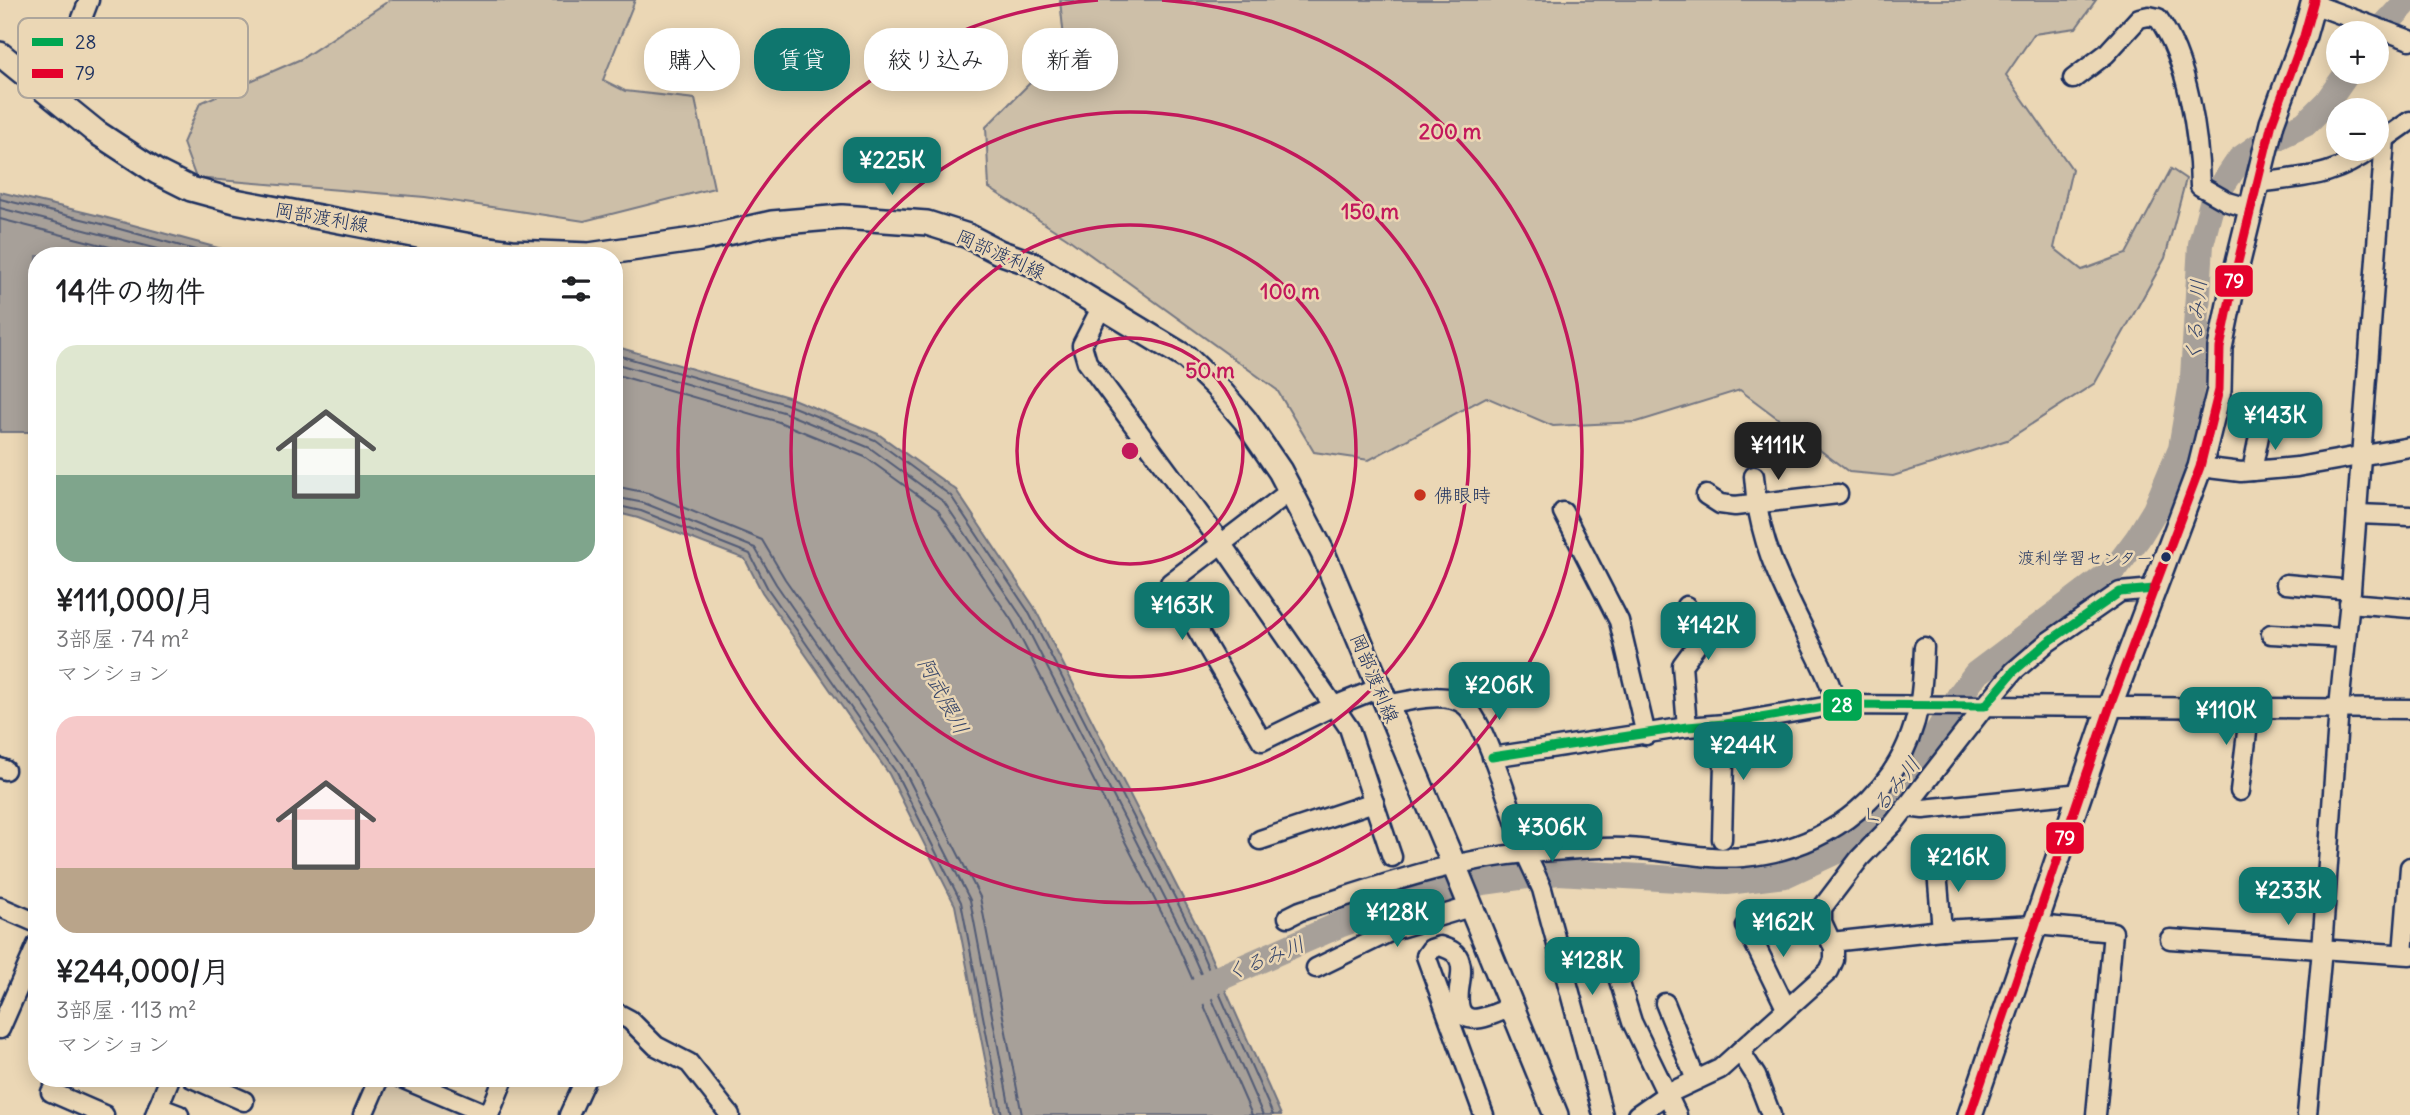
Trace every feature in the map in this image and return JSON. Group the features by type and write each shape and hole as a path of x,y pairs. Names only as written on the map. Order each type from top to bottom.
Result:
{"main road":[{"path":"1970,1115 2110,706 2200,467 2218,390 2220,348 2228,309 2272,122 2314,2"},
{"name":"岡部渡利線","path":"0,54 18,68"},
{"name":"岡部渡利線","path":"55,98 96,132 157,172 191,188 235,201 476,247"},
{"name":"岡部渡利線","path":"623,250 700,239 772,223 830,218 881,218 927,223 968,236 999,252 1030,263 1187,358 1245,420 1280,471 1323,553 1556,1115"}],"street":[{"path":"82,18 89,0"},
{"path":"2314,2 2404,38"},
{"path":"2073,79 2106,54 2138,18 2158,18 2175,48 2197,130 2200,186 2228,202 2252,209"},
{"path":"2389,136 2410,121"},
{"path":"2258,183 2332,172 2355,161"},
{"path":"2307,1115 2357,514 2377,161"},
{"path":"1102,306 1082,345 1087,362 1221,544 1349,728 1392,857"},
{"path":"2252,471 2261,426"},
{"path":"2200,467 2252,471 2297,467 2410,447"},
{"path":"1755,476 1756,503 1764,542 1783,588 1831,685 1836,705"},
{"path":"1289,492 1170,583 1262,741 1334,706 1382,696 1436,696 1466,705 1481,728 1542,889 1603,1115"},
{"path":"1706,495 1720,504 1735,506 1838,494"},
{"path":"1563,512 1619,621 1646,735"},
{"path":"2357,514 2410,516"},
{"path":"2286,584 2410,608"},
{"path":"1637,1115 1667,1094 1720,1069 1829,971 1835,953 1822,922 1822,908 1860,858 1907,807 2014,671 2048,642 2120,592 2154,589"},
{"path":"1686,606 1696,646 1682,665 1687,727"},
{"path":"2271,634 2346,638"},
{"path":"1288,917 1467,860 1626,848 1685,855 1743,857 1771,852 1821,836 1861,808 1887,782 1904,752 1919,705 1924,647"},
{"path":"1492,757 1687,727 1725,724 1836,705 2410,709"},
{"path":"2240,791 2250,707"},
{"path":"1721,839 1725,724"},
{"path":"1907,807 1923,809 2081,793"},
{"path":"1260,839 1374,802"},
{"path":"1936,860 1942,930"},
{"path":"2169,939 2407,954 2410,867"},
{"path":"1316,968 1395,929 1469,904"},
{"path":"0,907 28,919"},
{"path":"1831,942 1942,930 2036,925 2113,932 2096,1115"},
{"path":"1746,926 1786,1009"},
{"path":"1484,1115 1426,956 1431,949 1440,946 1457,955 1461,963 1458,1005 1462,1015 1483,1019 1511,1007"},
{"path":"0,1029 28,965"},
{"path":"1618,976 1632,1022 1676,1115"},
{"path":"1665,1003 1696,1080"},
{"path":"623,1016 656,1046 689,1063 730,1115"},
{"path":"1740,1051 1756,1076 1771,1115"},
{"path":"166,1087 156,1111 178,1115"},
{"path":"212,1087 244,1101"},
{"path":"362,1115 375,1087"},
{"path":"422,1087 489,1115 500,1087"},
{"path":"569,1115 582,1087"},
{"path":"51,1092 104,1115"}],"shaded area":[{"path":"390,0 635,0 603,80 625,91 695,99 714,188 584,221 425,197 196,178 183,143 200,103 211,98 248,98 248,82 301,59"},
{"path":"1060,0 2096,0 2076,28 2034,34 2006,75 2072,169 2054,248 2082,270 2126,254 2171,169 2186,179 2165,258 2095,383 2007,440 1893,476 1849,472 1740,390 1637,422 1553,426 1486,397 1369,460 1314,452 1277,390 1067,238 989,188 986,127 1022,91 1118,91 1118,28 1063,28"},
{"path":"381,1087 406,1087 473,1115 368,1115"}],"water":[{"path":"0,192 214,247 28,247 28,432 0,432"},
{"name":"阿武隈川","path":"623,349 788,397 878,434 956,490 1034,607 1197,926 1281,1115 996,1115 955,905 889,774 762,592 745,559 623,514"}],"waterway":[{"name":"くるみ川","path":"2389,21 2408,0"},
{"name":"くるみ川","path":"1192,996 1215,980 1339,925 1422,895 1483,882 1558,872 1727,882 1785,875 1841,849 1877,817 1929,746 1976,674 2114,570 2138,538 2155,510 2181,448 2193,377 2201,244 2213,199 2240,159 2257,147 2305,124 2327,102 2340,84"}],"transit line":[{"name":"79","path":"1970,1115 2110,706 2200,467 2219,390 2220,348 2236,270 2272,123 2304,36 2314,0"},
{"name":"28","path":"1492,757 1687,727 1725,724 1836,705 1985,706 2014,671 2048,642 2120,592 2154,589"}],"place":[{"name":"佛眼時","path":"1420,495"},
{"name":"渡利学習センター","path":"2166,557"}]}
